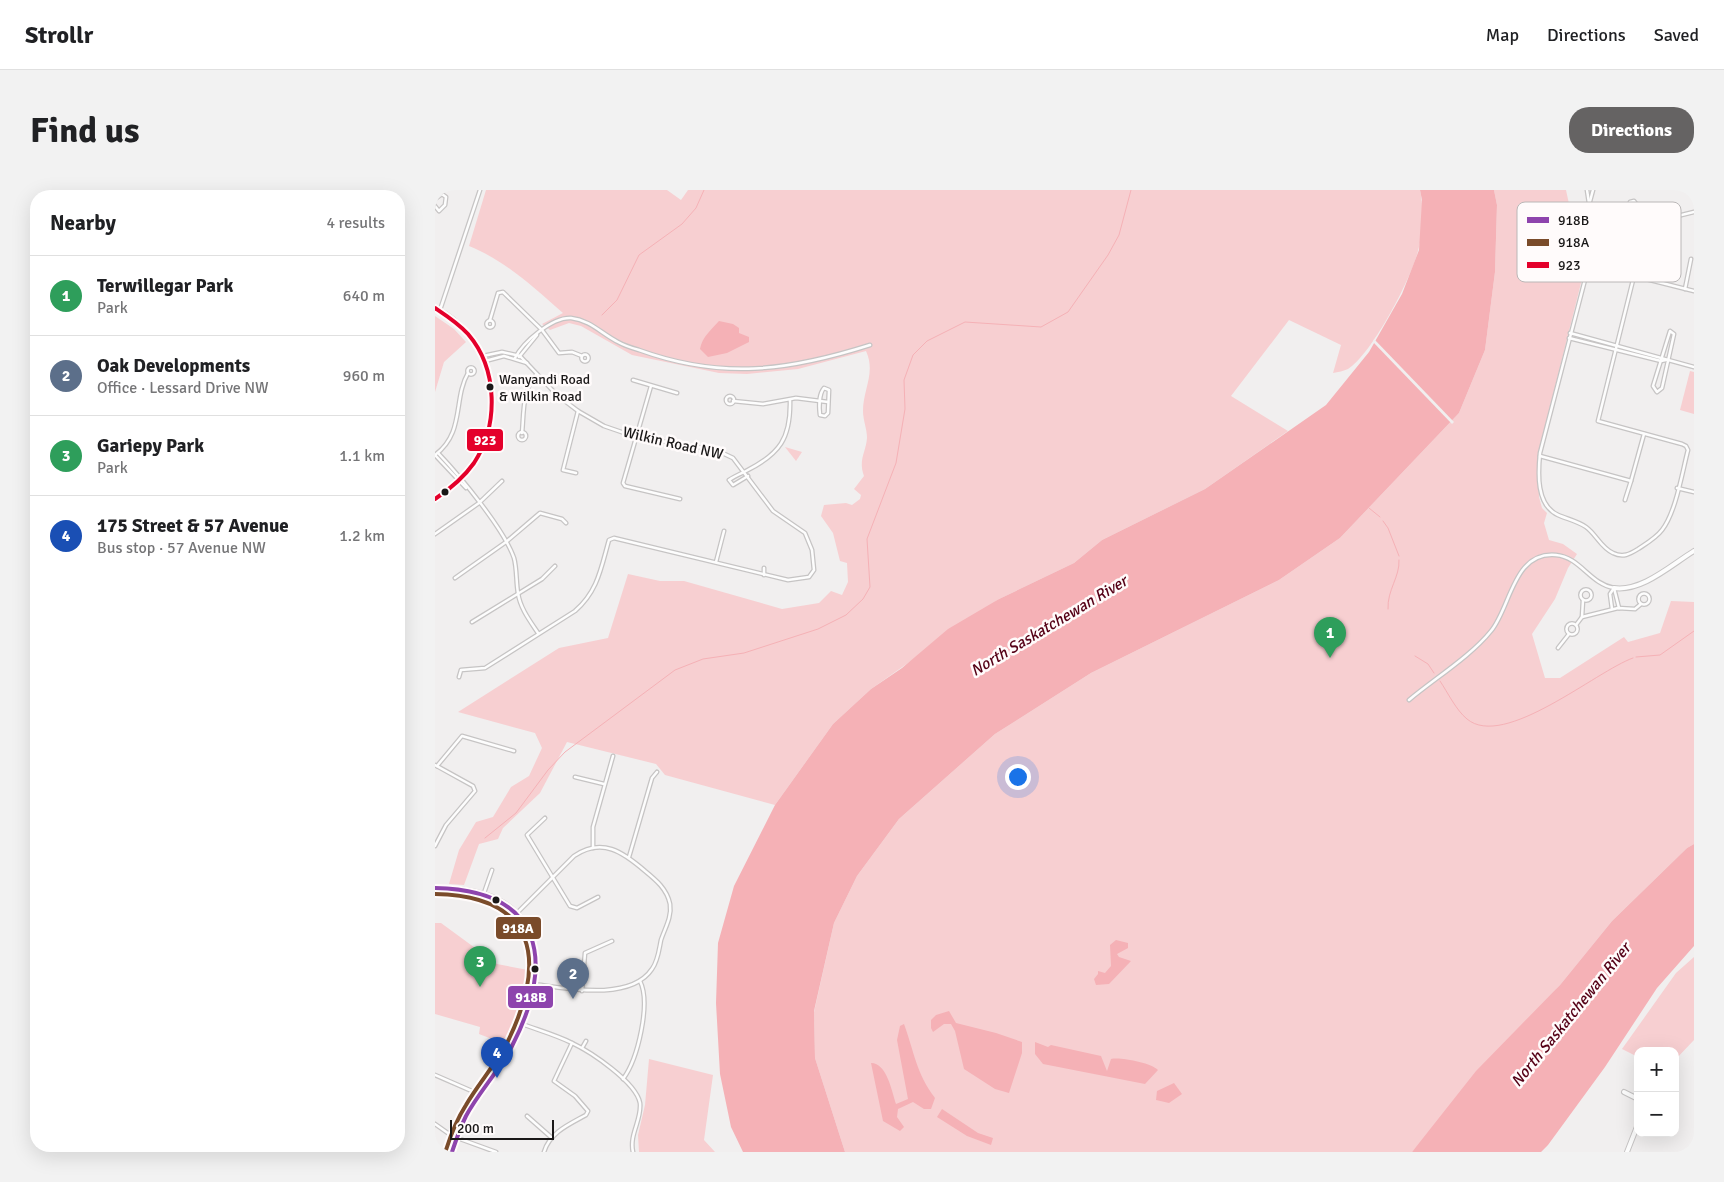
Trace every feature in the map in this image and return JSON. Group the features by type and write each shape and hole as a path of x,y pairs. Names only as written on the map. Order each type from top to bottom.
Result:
{"street":[{"path":"440,310 480,190"},
{"path":"435,199 442,194 446,197 445,205 439,211 435,206"},
{"path":"1681,215 1694,212"},
{"path":"1685,289 1691,259"},
{"path":"1583,282 1540,456 1541,493 1547,506 1557,514 1586,527 1605,548 1615,554 1631,554 1660,533 1668,520 1688,447 1598,421 1632,282"},
{"path":"1658,282 1694,291"},
{"path":"491,320 498,294 503,292 543,330 559,353 573,352 582,356"},
{"path":"435,308 466,332 484,359 493,396 491,421 479,455 462,478 435,499"},
{"path":"484,359 504,356 517,357 543,330 561,319 571,318 592,325 618,342 653,355 709,367 753,370 795,365 870,345"},
{"path":"1670,331 1673,332 1667,360 1662,388 1657,392 1653,386 1667,334 1670,331"},
{"path":"1570,333 1694,367"},
{"path":"1569,338 1661,361 1667,360"},
{"name":"Wilkin Road NW","path":"517,357 528,364 557,395 578,412 603,426 636,437 716,450 733,458 773,511 805,534 812,550 814,570 809,577 788,580 764,575"},
{"path":"436,455 455,427 462,388 468,373"},
{"path":"522,433 525,396 531,380 537,374"},
{"path":"633,380 677,393"},
{"path":"651,386 623,483 625,486 681,500"},
{"path":"827,388 829,390 828,402 828,414 822,416 819,412 820,401 822,390 827,388"},
{"path":"745,472 777,450 783,442 790,425 790,400"},
{"path":"733,401 754,404 790,400 828,402"},
{"path":"576,473 563,470 578,412"},
{"path":"1625,500 1645,434"},
{"path":"436,455 462,478 506,542 514,560 521,606 538,634"},
{"path":"436,455 458,482 468,489"},
{"path":"1540,456 1631,481"},
{"name":"Wilkin Road NW","path":"745,472 729,480 735,485 748,476"},
{"path":"435,534 479,503 502,481"},
{"path":"1677,488 1694,492"},
{"path":"455,578 506,542 540,513 562,519 566,523"},
{"path":"716,562 724,531"},
{"path":"459,677 461,670 485,668 587,601 596,586 609,540 615,538 764,575 765,568"},
{"path":"1409,700 1491,631 1521,572 1534,560 1551,555 1567,558 1599,583 1625,589 1639,585 1694,551"},
{"path":"472,622 542,579 555,566"},
{"path":"1614,588 1619,608"},
{"path":"1613,609 1610,594 1614,588"},
{"path":"1582,617 1583,600 1581,592 1588,590 1591,593 1591,598 1587,601 1583,600"},
{"path":"1569,634 1568,626 1576,624 1582,617 1619,608 1633,610 1641,604 1649,602 1646,594 1639,597 1641,604"},
{"path":"1559,648 1569,634 1577,631 1576,624"},
{"path":"435,846 444,828 475,791 473,786 436,766 462,736 514,751"},
{"path":"593,848 593,828 613,756"},
{"path":"629,857 652,778 657,772"},
{"path":"575,777 604,784"},
{"path":"545,818 527,835 552,878 574,908 598,897"},
{"path":"517,913 574,856 593,848 612,848 629,857 659,884 666,894 670,907 669,921 654,967 640,981 605,990 582,991 533,984"},
{"path":"484,893 493,870"},
{"path":"435,888 458,888 484,893 505,904 517,913 531,936 535,953 533,984 522,1024 505,1060 465,1118 452,1152"},
{"path":"582,991 585,953 611,940"},
{"path":"623,1079 635,1054 645,1006 644,991 640,981"},
{"path":"522,1024 582,1048 623,1079 635,1092 640,1104 632,1136 633,1152"},
{"path":"582,1048 586,1041"},
{"path":"545,1152 552,1138 586,1115 588,1111 575,1096 554,1081 572,1043"},
{"path":"435,1075 481,1095"},
{"path":"1624,1092 1634,1097"},
{"path":"527,1116 552,1138"},
{"path":"435,1124 457,1138 496,1152"},
{"path":"1627,1152 1634,1134"}],"shaded area":[{"path":"486,190 667,190 681,200 688,190 1420,190 1422,220 1418,251 1399,297 1379,332 1358,361 1348,369 1333,373 1341,345 1289,320 1231,396 1288,431 1205,489 1102,540 1074,563 999,599 871,689 833,724 775,805 665,775 656,764 567,742 540,793 503,828 498,839 479,844 464,885 449,884 459,850 476,822 493,817 511,787 529,776 542,748 535,733 458,712 559,648 608,638 628,574 660,581 684,581 782,609 819,603 831,591 842,595 848,582 847,563 840,561 833,533 821,516 824,505 846,503 852,505 860,499 861,495 854,489 864,476 862,461 867,438 863,411 870,367 866,351 798,369 747,374 719,373 632,355 581,326 569,323 550,330 542,324 563,313 507,267 469,246"},
{"path":"1494,190 1566,190 1569,202 1517,202 1517,282 1581,282 1538,455 1539,497 1542,508 1547,513 1544,523 1549,540 1563,544 1577,554 1568,568 1555,599 1532,634 1545,678 1560,678 1624,637 1628,642 1660,633 1671,601 1694,602 1694,844 1687,848 1612,921 1560,985 1412,1152 845,1152 815,1058 814,1012 834,923 857,876 899,819 995,734 1091,673 1279,580 1340,538 1459,413 1485,350 1495,272 1497,205"},
{"path":"435,316 454,329 466,342 444,362 435,392"},
{"path":"1690,371 1694,372 1694,414 1680,410"},
{"path":"785,447 802,452 796,461"},
{"path":"435,923 441,923 497,964 528,970 521,1004 505,1044 479,1034 480,1027 435,1014"},
{"path":"1694,957 1694,1040 1679,1056 1679,1047 1634,1047 1634,1055 1622,1049 1676,973"},
{"path":"649,1059 713,1075 704,1140 715,1152 639,1152 638,1135 645,1105"}],"water":[{"name":"North Saskatchewan River","path":"1420,190 1494,190 1497,205 1495,272 1485,350 1459,413 1340,538 1279,580 1091,673 995,734 899,819 857,876 834,923 814,1011 815,1058 845,1152 743,1152 731,1127 720,1074 716,1003 718,943 734,886 775,805 833,724 871,689 902,668 948,629 999,599 1074,563 1102,540 1205,489 1326,405 1369,352 1402,294 1419,250 1422,200"},
{"path":"719,321 733,324 739,328 739,333 749,337 749,342 727,353 708,357 700,349 701,345 707,334"},
{"name":"North Saskatchewan River","path":"1694,844 1694,946 1657,988 1605,1067 1548,1145 1541,1152 1412,1152 1476,1071 1560,985 1612,921 1687,848"},
{"path":"1116,940 1128,943 1128,948 1117,954 1119,957 1131,961 1109,984 1096,985 1094,979 1098,971 1105,973 1111,966 1110,945"},
{"path":"949,1011 956,1023 1022,1042 1022,1053 1009,1093 995,1089 964,1069 955,1031 951,1024 944,1024 933,1032 931,1020 936,1015"},
{"path":"904,1024 919,1071 935,1098 931,1109 924,1109 913,1102 898,1109 897,1117 904,1127 900,1131 883,1121 871,1063 877,1064 885,1073 896,1104 908,1099 897,1040 900,1026"},
{"path":"1035,1042 1048,1047 1051,1045 1101,1056 1107,1071 1111,1059 1143,1063 1158,1070 1145,1084 1043,1064 1035,1054"},
{"path":"1174,1083 1182,1094 1169,1103 1156,1100 1157,1091"},
{"path":"942,1109 978,1133 993,1138 991,1145 967,1136 937,1117"}],"pier":[{"path":"1374,339 1454,422 1452,424 1373,342"}],"waterway":[{"path":"602,315 617,300 639,255 682,224 696,208 704,190"},
{"path":"485,838 516,813 548,770 565,752 675,670 703,659 744,653 818,629 846,615 863,599 870,587 867,539 896,463 905,409 904,380 913,355 927,341 965,322 1041,327 1068,312 1108,255 1119,235 1131,190"},
{"path":"1369,508 1380,517"},
{"path":"1383,521 1388,528 1399,556"},
{"path":"1388,609 1389,596 1398,572 1399,560"},
{"path":"1636,657 1660,655 1694,631"},
{"path":"1415,656 1428,664 1434,673"},
{"path":"1440,681 1467,719 1483,726 1503,724 1526,717 1550,705 1633,658"}],"transit line":[{"name":"923","path":"435,308 464,330 478,348 490,380 492,397 488,432 474,463 466,473 435,499"},
{"name":"918B","path":"435,888 471,892 499,902 518,916 531,936 535,959 534,986 526,1015 507,1055 466,1116 452,1152"},
{"name":"918A","path":"435,894 469,898 495,906 513,920 524,938 529,959 527,984 520,1012 508,1041 463,1110 446,1150"}],"place":[{"name":"Wanyandi Road & Wilkin Road","path":"490,387"},
{"name":"Terwillegar Park","path":"1330,658"},
{"name":"Gariepy Park","path":"480,987"},
{"name":"Oak Developments","path":"573,999"},
{"name":"175 Street & 57 Avenue","path":"497,1078"}]}
